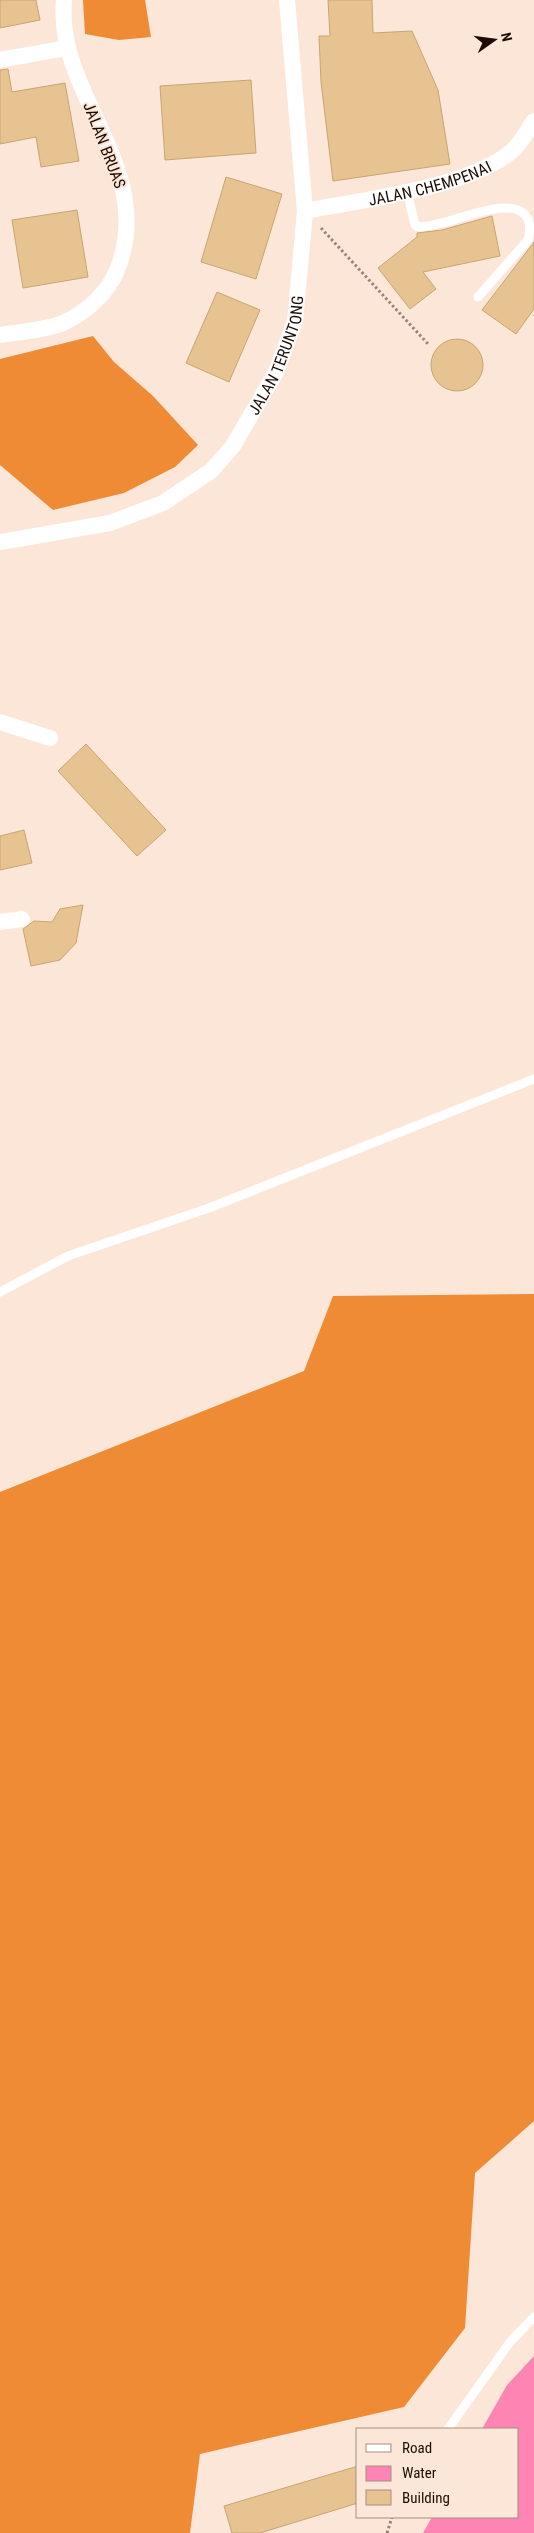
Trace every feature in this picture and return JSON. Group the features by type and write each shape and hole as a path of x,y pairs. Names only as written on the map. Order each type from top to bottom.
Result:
{"street":[{"name":"JALAN BRUAS","path":"0,335 63,323 96,302 114,278 126,247 126,211 122,180 68,48 64,0"},
{"name":"JALAN TERUNTONG","path":"0,542 110,523 163,503 211,470 233,446 276,372 295,321 305,211 287,0"},
{"path":"0,60 68,48"},
{"name":"JALAN CHEMPENAI","path":"305,211 407,191 478,173 513,151 534,121"},
{"path":"0,722 50,738"},
{"path":"0,922 22,919"}],"lane":[{"path":"407,191 415,225 419,227 509,208 528,215 533,222 533,231 528,240 478,297"},
{"path":"0,1292 68,1256 209,1208 534,1080"},
{"path":"449,2428 510,2342 534,2318"}],"path":[{"path":"322,230 430,345"},
{"path":"387,2533 392,2518"}],"shaded area":[{"path":"83,0 145,0 151,37 119,40 85,34"},
{"path":"93,336 114,362 153,396 198,445 175,467 124,493 53,510 0,465 0,359"},
{"path":"534,1294 534,2121 475,2173 465,2328 404,2407 200,2454 190,2533 0,2533 0,1492 304,1371 333,1296"}],"water":[{"path":"534,2356 534,2533 423,2533 431,2518 519,2518 519,2428 483,2428 507,2385"}],"building":[{"path":"0,0 36,0 40,20 0,28"},
{"path":"328,0 372,0 373,33 412,31 438,90 450,164 333,181 321,82 319,36 330,36"},
{"path":"8,69 12,92 65,83 79,161 41,167 36,137 0,144 0,70"},
{"path":"251,80 256,153 165,160 160,86"},
{"path":"226,177 282,194 256,279 201,262"},
{"path":"77,210 88,277 23,288 12,220"},
{"path":"492,216 500,256 423,272 436,289 410,309 378,268 417,237 417,233 442,230"},
{"path":"534,242 534,309 516,334 482,310"},
{"path":"217,292 260,310 229,382 186,363"},
{"path":"452,339 462,339 476,346 483,360 483,370 476,384 462,391 452,391 442,387 435,380 431,370 431,360 435,350 442,343"},
{"path":"86,744 166,830 137,856 58,771"},
{"path":"24,830 32,863 0,870 0,836"},
{"path":"83,905 76,943 60,960 31,966 23,929 34,921 52,922 60,909"},
{"path":"356,2467 356,2504 260,2533 232,2533 224,2506"}]}
